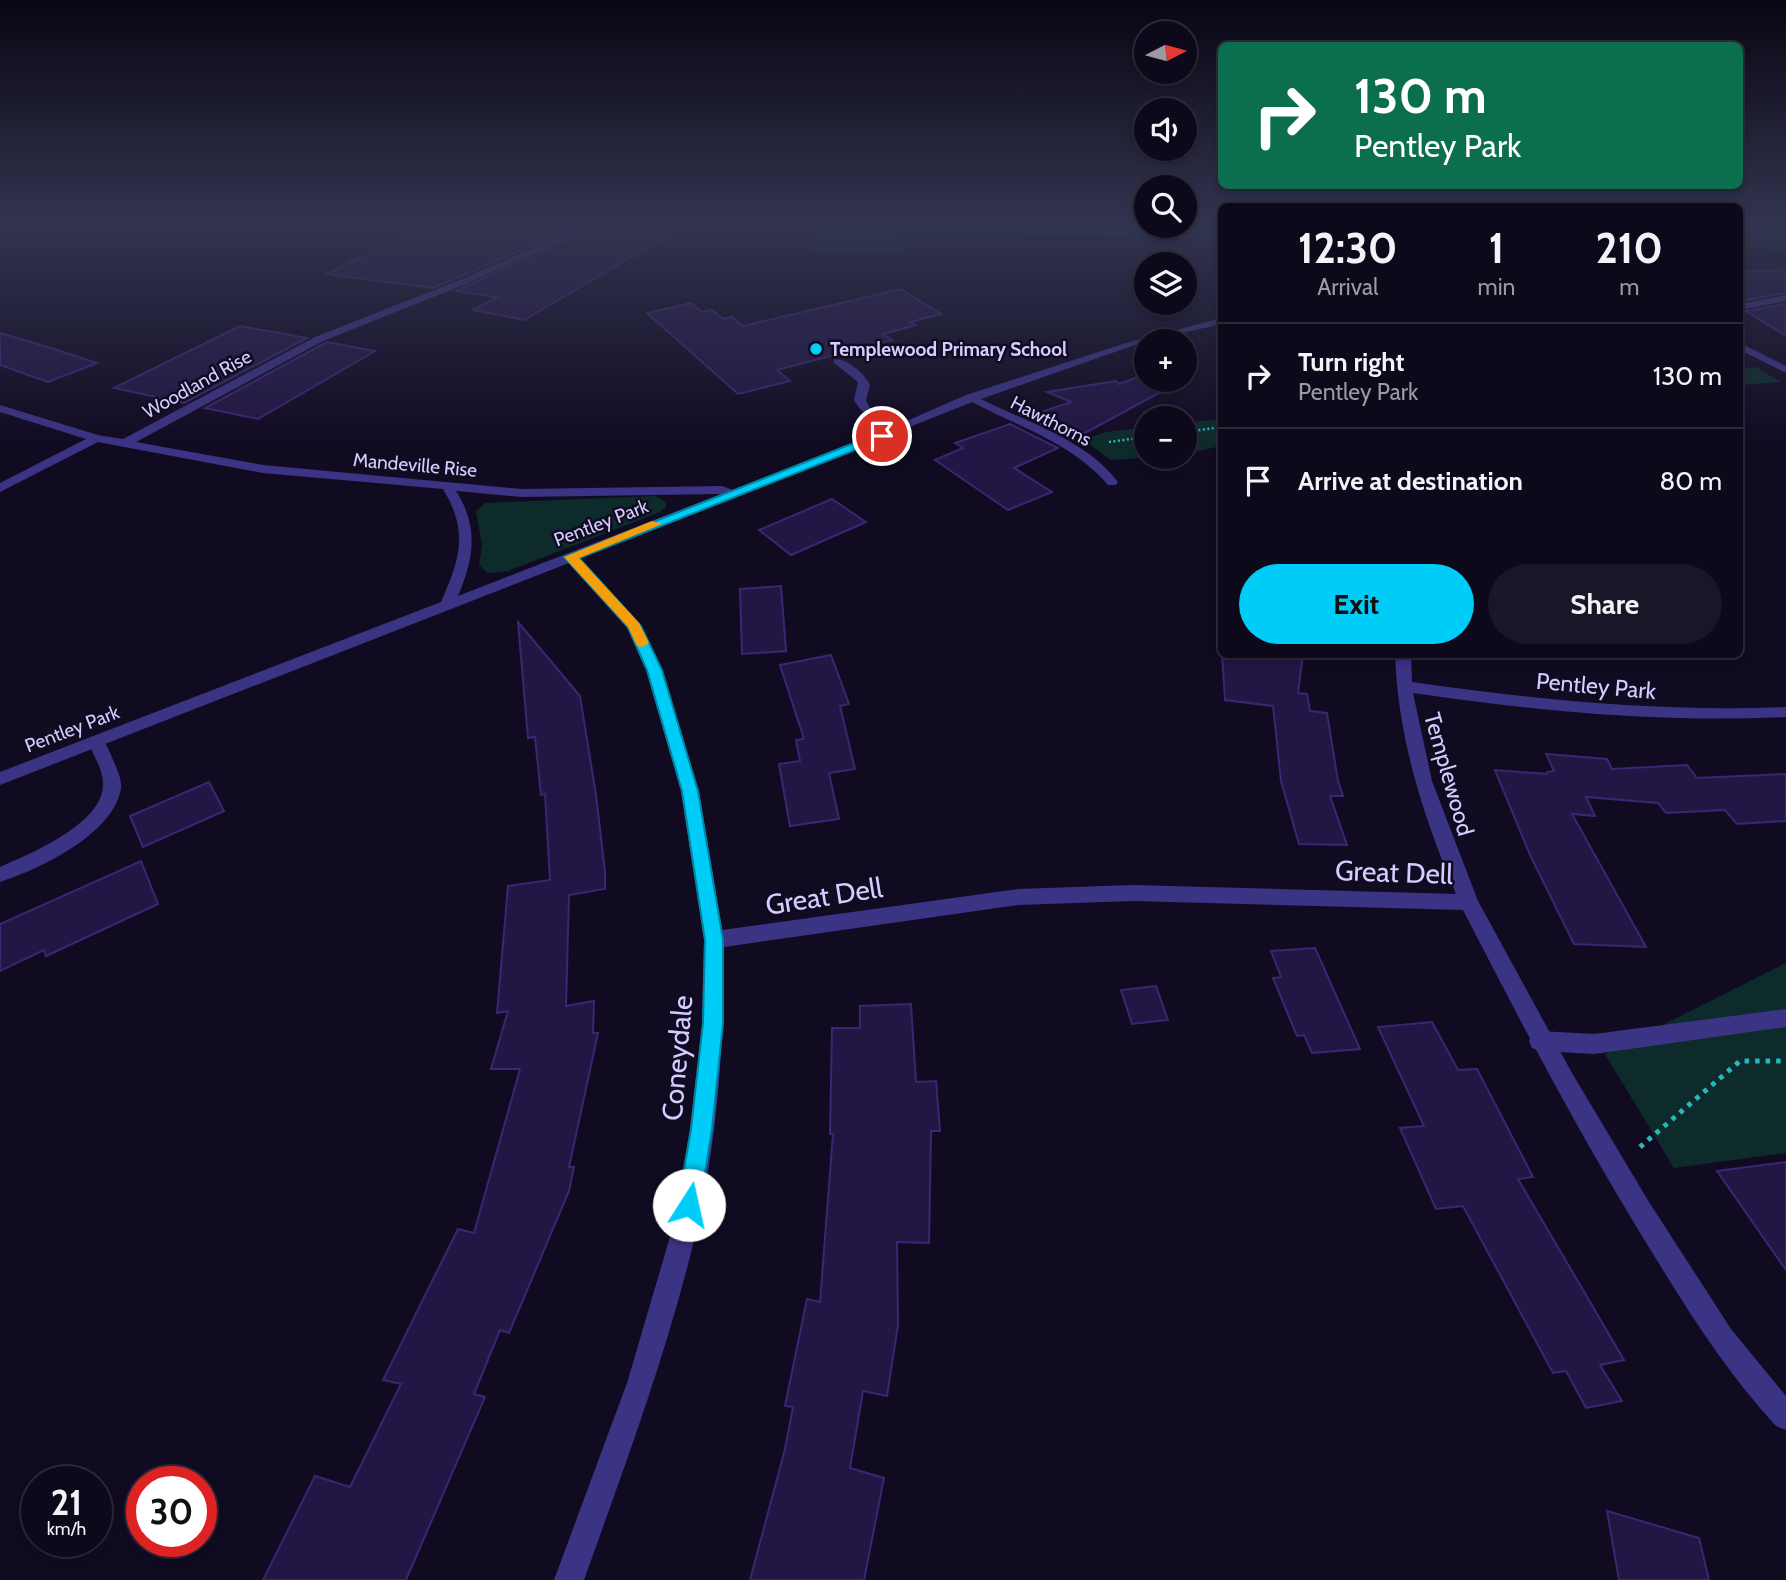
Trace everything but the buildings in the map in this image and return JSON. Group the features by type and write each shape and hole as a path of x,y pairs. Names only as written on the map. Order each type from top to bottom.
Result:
{"street":[{"name":"Woodland Rise","path":"123,444 319,339 426,297"},
{"path":"1743,306 1786,298"},
{"name":"Pentley Park","path":"0,779 733,494 970,397 1047,369 1218,322"},
{"path":"1743,348 1786,370"},
{"path":"838,361 863,380 865,385 860,400 867,413 897,429"},
{"name":"Hawthorns","path":"970,397 1066,444 1105,472 1112,482"},
{"name":"Mandeville Rise","path":"0,408 96,438 263,469 522,493 722,490 733,494"},
{"path":"0,488 96,438"},
{"path":"447,604 469,542 463,512 448,488"},
{"name":"Coneydale","path":"569,1580 641,1383 684,1230 702,1129 713,1023 714,940 690,791 654,670 634,626 571,557"},
{"name":"Templewood","path":"1403,658 1403,687 1416,758 1433,814 1469,902"},
{"name":"Pentley Park","path":"1403,687 1614,713 1688,716 1786,712"},
{"path":"0,875 68,842 93,820 108,800 113,786 96,742"},
{"name":"Great Dell","path":"714,940 1018,897 1133,893 1469,902 1541,1041 1613,1169 1705,1313 1772,1402 1786,1416"},
{"path":"1541,1041 1594,1044 1786,1018"}],"path":[{"path":"1197,430 1218,428"},
{"path":"1613,1169 1740,1062 1786,1061"}],"green space":[{"path":"1756,367 1781,382 1743,385 1743,368"},
{"path":"1218,419 1218,447 1197,451 1197,422"},
{"path":"1134,428 1134,458 1111,460 1083,440 1106,432"},
{"path":"656,496 666,502 666,507 660,512 508,571 488,573 479,565 482,545 476,511 485,503"},
{"path":"1786,963 1786,1153 1674,1168 1605,1054"}],"slow traffic":[{"path":"642,643 634,626 571,557 656,524"}],"place":[{"name":"Templewood Primary School","path":"816,349"}],"route":[{"path":"689,1205 702,1129 713,1023 714,940 690,791 654,670 634,626 571,557 882,436"}]}
